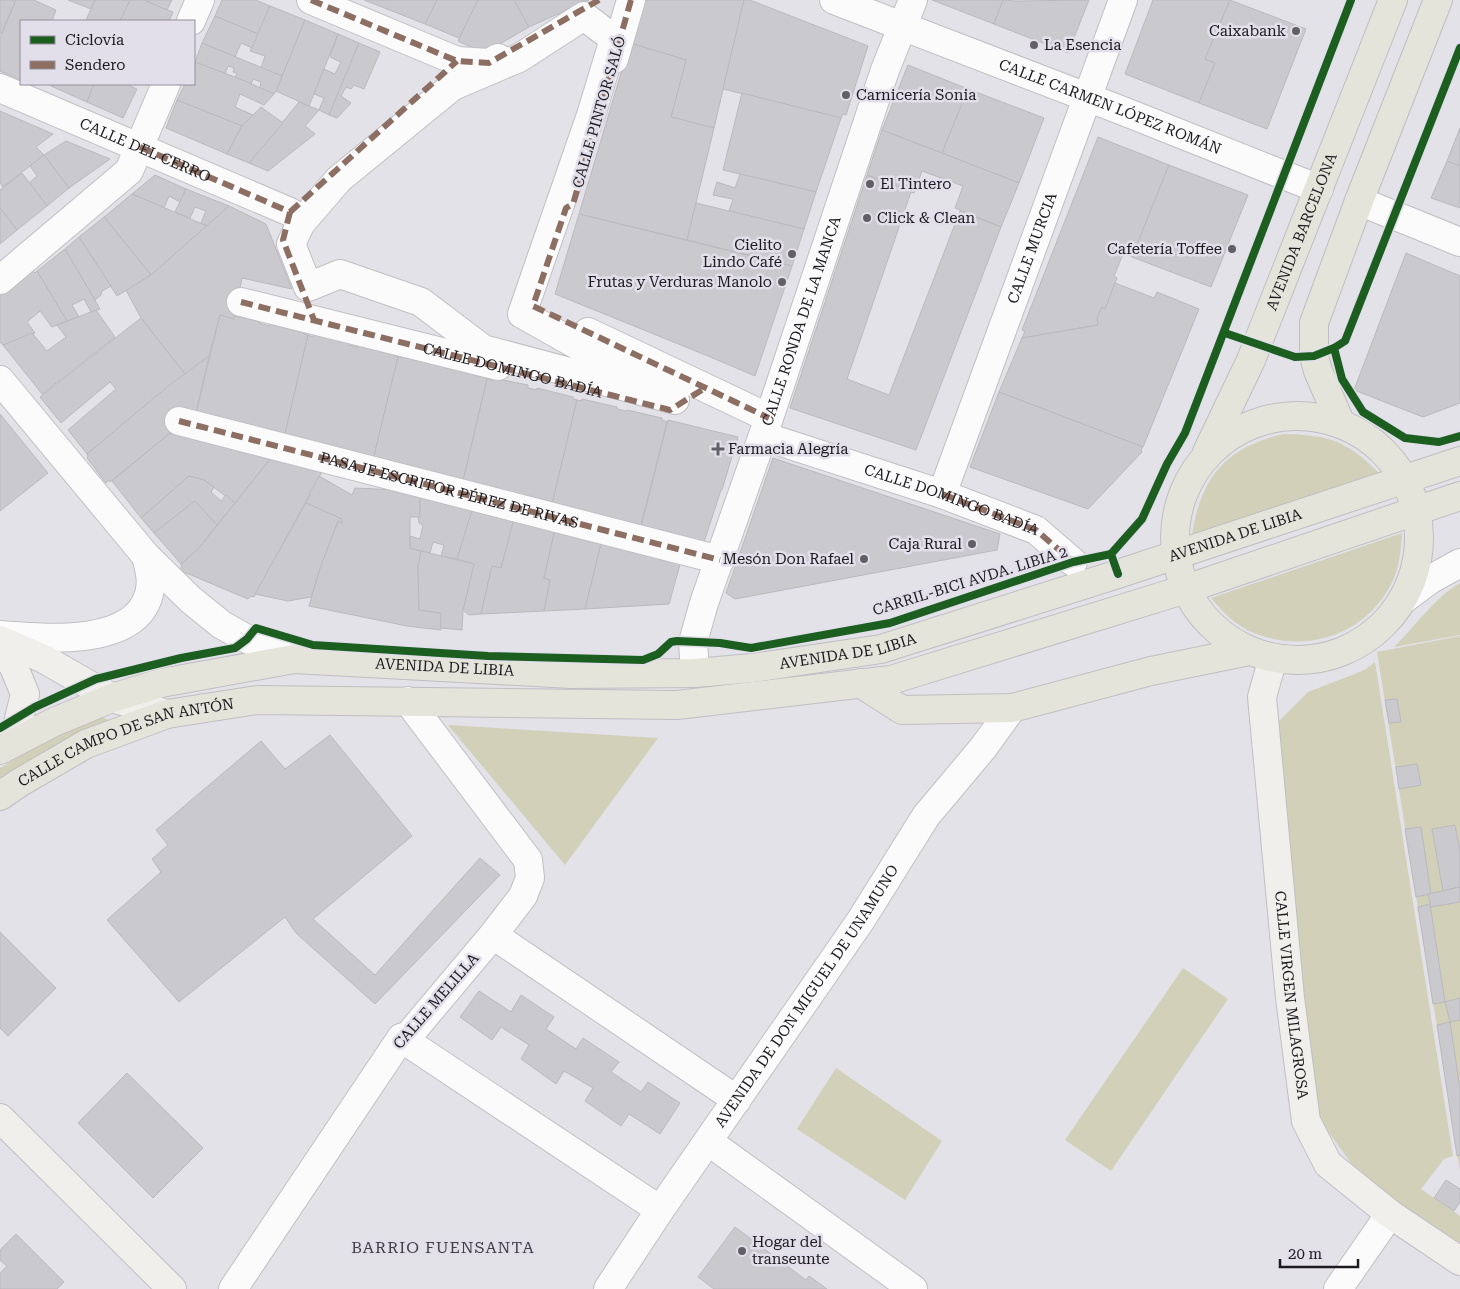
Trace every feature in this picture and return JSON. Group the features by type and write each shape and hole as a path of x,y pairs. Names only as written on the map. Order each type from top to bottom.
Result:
{"main road":[{"name":"AVENIDA BARCELONA","path":"1203,460 1251,360 1393,0"},
{"path":"1341,424 1318,371 1314,356 1314,323 1438,0"},
{"path":"1281,417 1312,417 1341,424 1366,437 1373,443 1387,456 1404,478 1416,510 1420,533 1419,556 1414,578 1404,599 1386,623 1362,642 1348,649 1334,655 1304,661 1261,654 1223,635 1202,614 1186,589 1176,555 1176,521 1185,488 1203,460 1225,439 1252,424 1281,417"},
{"name":"AVENIDA DE LIBIA","path":"112,698 161,683 294,659 571,674 694,673 752,668 881,649 1176,555 1460,461"},
{"name":"AVENIDA DE LIBIA","path":"257,700 677,705 891,680 1186,589 1460,496"},
{"path":"860,683 902,710 1012,708 1152,671 1261,654"},
{"path":"0,749 54,722 112,698"},
{"name":"CALLE CAMPO DE SAN ANTÓN","path":"0,796 86,744 167,714 257,700"}],"street":[{"path":"191,20 200,0"},
{"path":"310,0 455,74 519,58 584,16 614,39 591,115 522,314 675,400 484,349 421,302 340,274 308,286 292,244 301,223 339,179 455,74"},
{"path":"314,320 283,240 290,212 455,74 489,63 599,0"},
{"name":"CALLE PINTOR SALÓ","path":"534,306 566,208 573,204 631,0"},
{"name":"CALLE CARMEN LÓPEZ ROMÁN","path":"834,0 1319,189"},
{"name":"CALLE RONDA DE LA MANCA","path":"694,673 693,642 886,70 913,0"},
{"name":"CALLE MURCIA","path":"942,494 1124,0"},
{"path":"0,280 129,172 166,85"},
{"name":"CALLE DEL CERRO","path":"0,88 290,212"},
{"path":"1359,202 1460,242"},
{"name":"CALLE DOMINGO BADÍA","path":"241,302 670,410 705,388"},
{"name":"CALLE DOMINGO BADÍA","path":"534,306 705,388 766,427 1036,530 1073,562"},
{"path":"0,380 146,556 190,600 222,625 247,640 294,659"},
{"name":"PASAJE ESCRITOR PÉREZ DE RIVAS","path":"180,421 720,560"},
{"path":"0,635 80,637 113,630 128,623 147,602 150,592 151,574 146,556"},
{"path":"1404,599 1431,579 1460,563"},
{"path":"0,640 44,659 112,698 167,714"},
{"path":"0,650 13,665 24,694 17,727 0,749"},
{"name":"CALLE VIRGEN MILAGROSA","path":"1261,654 1262,697 1290,998 1306,1122 1328,1164 1390,1214 1460,1261"},
{"name":"CALLE MELILLA","path":"234,1289 401,1038 408,1035 492,935 523,896 530,878 528,860 408,701"},
{"name":"AVENIDA DE DON MIGUEL DE UNAMUNO","path":"608,1289 660,1210 709,1142 861,920 926,816 983,748 1012,708"},
{"path":"492,935 737,1100"},
{"path":"401,1038 660,1210"},
{"path":"0,1118 172,1289"},
{"path":"709,1142 913,1289"},
{"path":"1338,1289 1390,1214"}],"shaded area":[{"path":"1283,434 1324,438 1346,446 1379,473 1192,535 1202,497 1209,481 1219,468 1231,457 1246,448"},
{"path":"1402,533 1398,567 1383,597 1370,613 1354,625 1336,634 1316,640 1296,641 1275,639 1254,633 1236,623 1211,598"},
{"path":"1460,583 1460,635 1394,647 1433,605"},
{"path":"1460,636 1460,1171 1377,652"},
{"path":"1375,662 1453,1156 1444,1159 1421,1189 1460,1216 1460,1243 1398,1202 1354,1167 1322,1123 1307,1071 1277,767 1279,721 1308,692 1366,669"},
{"path":"101,717 112,721 40,754 0,779 0,768 37,746"},
{"path":"448,725 658,738 565,865"},
{"path":"1183,968 1228,999 1111,1171 1065,1140"},
{"path":"836,1068 942,1141 905,1200 797,1129"}],"building":[{"path":"0,0 16,0 1,34 0,34"},
{"path":"16,0 34,0 56,10 52,20 20,20 20,80 0,71 0,38"},
{"path":"68,0 95,0 91,9"},
{"path":"95,0 130,0 120,20 86,20"},
{"path":"130,0 144,0 173,12 169,20 120,20"},
{"path":"144,0 172,0 167,10"},
{"path":"222,0 256,0 270,6 258,34 215,16"},
{"path":"364,0 437,0 425,24"},
{"path":"437,0 478,0 459,38 425,24"},
{"path":"478,0 514,0 529,27 484,53 458,41"},
{"path":"514,0 589,0 529,27"},
{"path":"642,0 744,0 714,128 671,117 686,60 630,43"},
{"path":"744,0 750,0 868,46 846,115 843,114 841,118 723,89"},
{"path":"932,0 1003,0 994,24"},
{"path":"1003,0 1089,0 1068,53 994,24"},
{"path":"1153,0 1230,0 1205,59 1215,63 1199,103 1125,74"},
{"path":"1230,0 1306,29 1267,129 1199,103 1215,63 1205,59"},
{"path":"270,6 305,20 282,76 261,68 265,56 250,51"},
{"path":"215,16 258,34 252,48 241,43 235,57 202,43"},
{"path":"305,20 338,34 309,106 276,91"},
{"path":"338,34 359,43 329,115 319,110 324,98 314,94 324,69 335,74 341,62 330,57"},
{"path":"202,43 282,76 274,94 260,88 261,82 253,79 251,84 235,78 237,73 233,72 234,68 228,66 225,74 195,62"},
{"path":"359,43 380,52 364,89 354,85 351,89 346,87 341,96 351,103 337,118 329,115"},
{"path":"630,43 686,60 671,117 714,128 687,240 579,214"},
{"path":"195,62 274,94 264,105 240,94 235,107 253,115 242,126 177,100 184,85 195,85"},
{"path":"908,65 968,89 942,153 882,130"},
{"path":"52,85 94,85 87,102"},
{"path":"94,85 128,85 137,89 123,118 87,102"},
{"path":"968,89 1044,118 1019,183 942,153"},
{"path":"742,93 841,118 816,192 723,170"},
{"path":"177,100 242,126 227,154 166,128"},
{"path":"299,102 319,110 305,126 315,134 268,171 249,163"},
{"path":"261,107 283,123 249,163 227,154 242,126"},
{"path":"0,111 53,134 36,147 44,155 3,187 0,183"},
{"path":"1460,128 1460,166 1447,161"},
{"path":"882,130 1019,183 1001,227 955,208 963,186 922,171 914,193 867,175"},
{"path":"1098,137 1169,165 1132,257 1124,252 1114,276 1117,278 1105,309 1102,307 1097,318 1098,325 1022,338 1025,331 1022,330"},
{"path":"66,141 110,159 69,188 44,155"},
{"path":"44,155 69,188 47,206 29,183 37,176 30,166"},
{"path":"1447,161 1460,166 1460,208 1431,198"},
{"path":"1169,165 1248,195 1211,287 1132,257"},
{"path":"22,173 47,206 17,230 0,208 0,190"},
{"path":"740,174 816,192 804,229 729,211 733,199 713,195 717,182 735,188"},
{"path":"155,175 186,189 180,202 169,196 164,208 132,194"},
{"path":"867,175 911,192 847,379 889,395 960,211 1001,227 916,450 790,408"},
{"path":"186,189 229,206 207,226 201,223 206,211 195,207 190,218 175,212"},
{"path":"132,194 207,226 151,275 104,217"},
{"path":"696,203 804,229 792,266 687,240"},
{"path":"229,206 266,224 292,289 242,278 234,319 220,315 209,356 185,374 141,318 126,290 151,275"},
{"path":"0,208 17,230 0,244"},
{"path":"579,214 792,266 755,376 555,294"},
{"path":"104,217 151,275 117,296 79,237"},
{"path":"79,237 111,286 102,291 101,295 95,300 65,249"},
{"path":"65,249 100,309 91,312 84,299 72,305 79,317 67,321 37,271"},
{"path":"1406,253 1460,276 1460,403 1423,417 1354,390"},
{"path":"31,269 35,273 37,271 67,321 52,327 40,311 27,322 35,333 3,345 0,342 0,294"},
{"path":"1115,283 1154,298 1157,292 1199,309 1143,447 999,392 1022,338 1098,325 1097,318 1102,307 1105,309"},
{"path":"96,310 115,337 42,394 3,345 32,333 47,351 66,337 57,325"},
{"path":"220,315 234,319 234,316 260,321 259,323 269,326 270,324 308,335 284,438 195,417"},
{"path":"141,318 185,374 87,454 68,430 116,389 110,382 61,423 40,397"},
{"path":"314,334 349,342 348,345 359,347 359,345 394,354 394,356 398,357 373,460 284,438 308,335 313,337"},
{"path":"209,356 195,417 175,415 170,433 110,482 109,480 106,483 87,458 87,454 167,387"},
{"path":"404,356 447,368 483,375 487,379 463,481 373,460 398,357 403,358"},
{"path":"493,378 528,385 528,388 537,390 537,388 573,397 573,399 577,400 552,504 463,481 487,379 493,380"},
{"path":"999,392 1143,447 1141,449 1142,452 1088,509 970,467"},
{"path":"582,399 617,407 617,409 662,418 662,420 667,422 641,525 636,523 636,526 602,517 602,515 552,504 577,400 582,401"},
{"path":"0,414 48,473 0,511"},
{"path":"668,420 738,437 704,542 641,527"},
{"path":"170,433 270,459 235,503 204,480 189,476 141,518 112,481"},
{"path":"276,452 324,468 254,597 251,596 248,599 179,570 182,566 181,564 199,548"},
{"path":"773,458 1000,534 997,550 735,599 726,593"},
{"path":"189,476 204,480 214,487 211,492 221,501 226,495 235,503 217,525 195,501 154,533 141,518"},
{"path":"319,476 352,495 355,488 420,491 420,517 410,517 410,548 421,551 418,567 419,610 441,613 441,630 407,626 309,606 320,568 338,521 342,523 342,519 306,503"},
{"path":"420,491 474,504 457,559 441,556 444,545 433,542 430,553 410,548 410,536 420,539 423,525 419,523 418,517 420,517"},
{"path":"195,501 217,525 199,548 181,564 154,533"},
{"path":"306,503 342,519 342,523 338,521 311,597 288,601 255,594"},
{"path":"474,504 515,515 501,568 492,566 481,614 469,615 463,610 474,564 457,559"},
{"path":"515,515 556,525 544,578 550,580 544,611 481,614 492,566 501,568"},
{"path":"556,525 603,536 585,609 544,611 550,580 544,578"},
{"path":"603,536 681,561 669,604 585,609"},
{"path":"421,551 474,564 463,610 462,630 441,628 441,613 419,610 418,567"},
{"path":"1397,699 1401,722 1389,723 1385,700"},
{"path":"330,735 412,836 313,919 375,975 480,858 500,875 375,1004 296,933 285,917 179,1002 107,920 161,872 152,859 168,845 156,830 261,741 285,769"},
{"path":"1417,764 1421,785 1399,789 1396,767"},
{"path":"1455,825 1460,851 1460,887 1443,891 1432,829"},
{"path":"1421,827 1431,894 1416,897 1405,829"},
{"path":"1460,887 1460,902 1431,907 1428,894"},
{"path":"1430,904 1445,1002 1433,1004 1418,907"},
{"path":"0,932 56,988 8,1036 0,1028"},
{"path":"479,991 511,1012 521,995 554,1017 546,1029 576,1049 583,1038 619,1062 611,1072 641,1092 648,1082 680,1103 660,1134 629,1114 621,1126 585,1101 593,1088 564,1071 556,1084 521,1059 529,1045 501,1027 492,1040 460,1017"},
{"path":"1460,998 1460,1020 1450,1022 1445,1002"},
{"path":"1450,1022 1460,1089 1460,1155 1457,1156 1437,1025"},
{"path":"127,1073 203,1148 153,1198 78,1123"},
{"path":"1446,1180 1460,1189 1460,1202 1454,1211 1434,1198"},
{"name":"Hogar del transeunte","path":"735,1227 806,1280 809,1276 827,1289 714,1289 698,1277"},
{"path":"16,1234 64,1282 57,1289 0,1289 0,1273 7,1266 0,1260 0,1250"}],"marked path":[{"path":"311,0 457,61 489,63 599,0"},
{"path":"631,0 573,204 566,208 533,306 769,418"},
{"path":"290,212 457,61"},
{"path":"140,147 290,212"},
{"path":"290,212 283,240 314,320"},
{"path":"241,302 670,410 705,388"},
{"path":"179,421 720,560"},
{"path":"942,494 1036,530 1073,562"}],"cycle path":[{"path":"1118,574 1111,554 1142,519 1167,464 1185,433 1351,0"},
{"path":"1460,48 1345,341 1334,348 1342,379 1363,412 1405,438 1439,442 1460,436"},
{"path":"1225,333 1295,357 1314,356 1334,348"},
{"name":"CARRIL-BICI AVDA. LIBIA 2","path":"0,728 35,707 96,679 181,658 235,648 247,639 256,628 313,645 488,656 643,660 658,654 671,642 677,641 720,643 751,648 890,623 1073,562 1111,554"}],"place":[{"name":"Caixabank","path":"1296,31"},
{"name":"La Esencia","path":"1034,45"},
{"name":"Carnicería Sonia","path":"846,95"},
{"name":"El Tintero","path":"870,184"},
{"name":"Click & Clean","path":"867,218"},
{"name":"Cafetería Toffee","path":"1232,249"},
{"name":"Cielito Lindo Café","path":"792,254"},
{"name":"Frutas y Verduras Manolo","path":"782,282"},
{"name":"Farmacia Alegría","path":"718,449"},
{"name":"Caja Rural","path":"972,544"},
{"name":"Mesón Don Rafael","path":"864,559"},
{"name":"Hogar del transeunte","path":"742,1251"}],"district":[{"name":"BARRIO FUENSANTA","path":"443,1247"}]}
